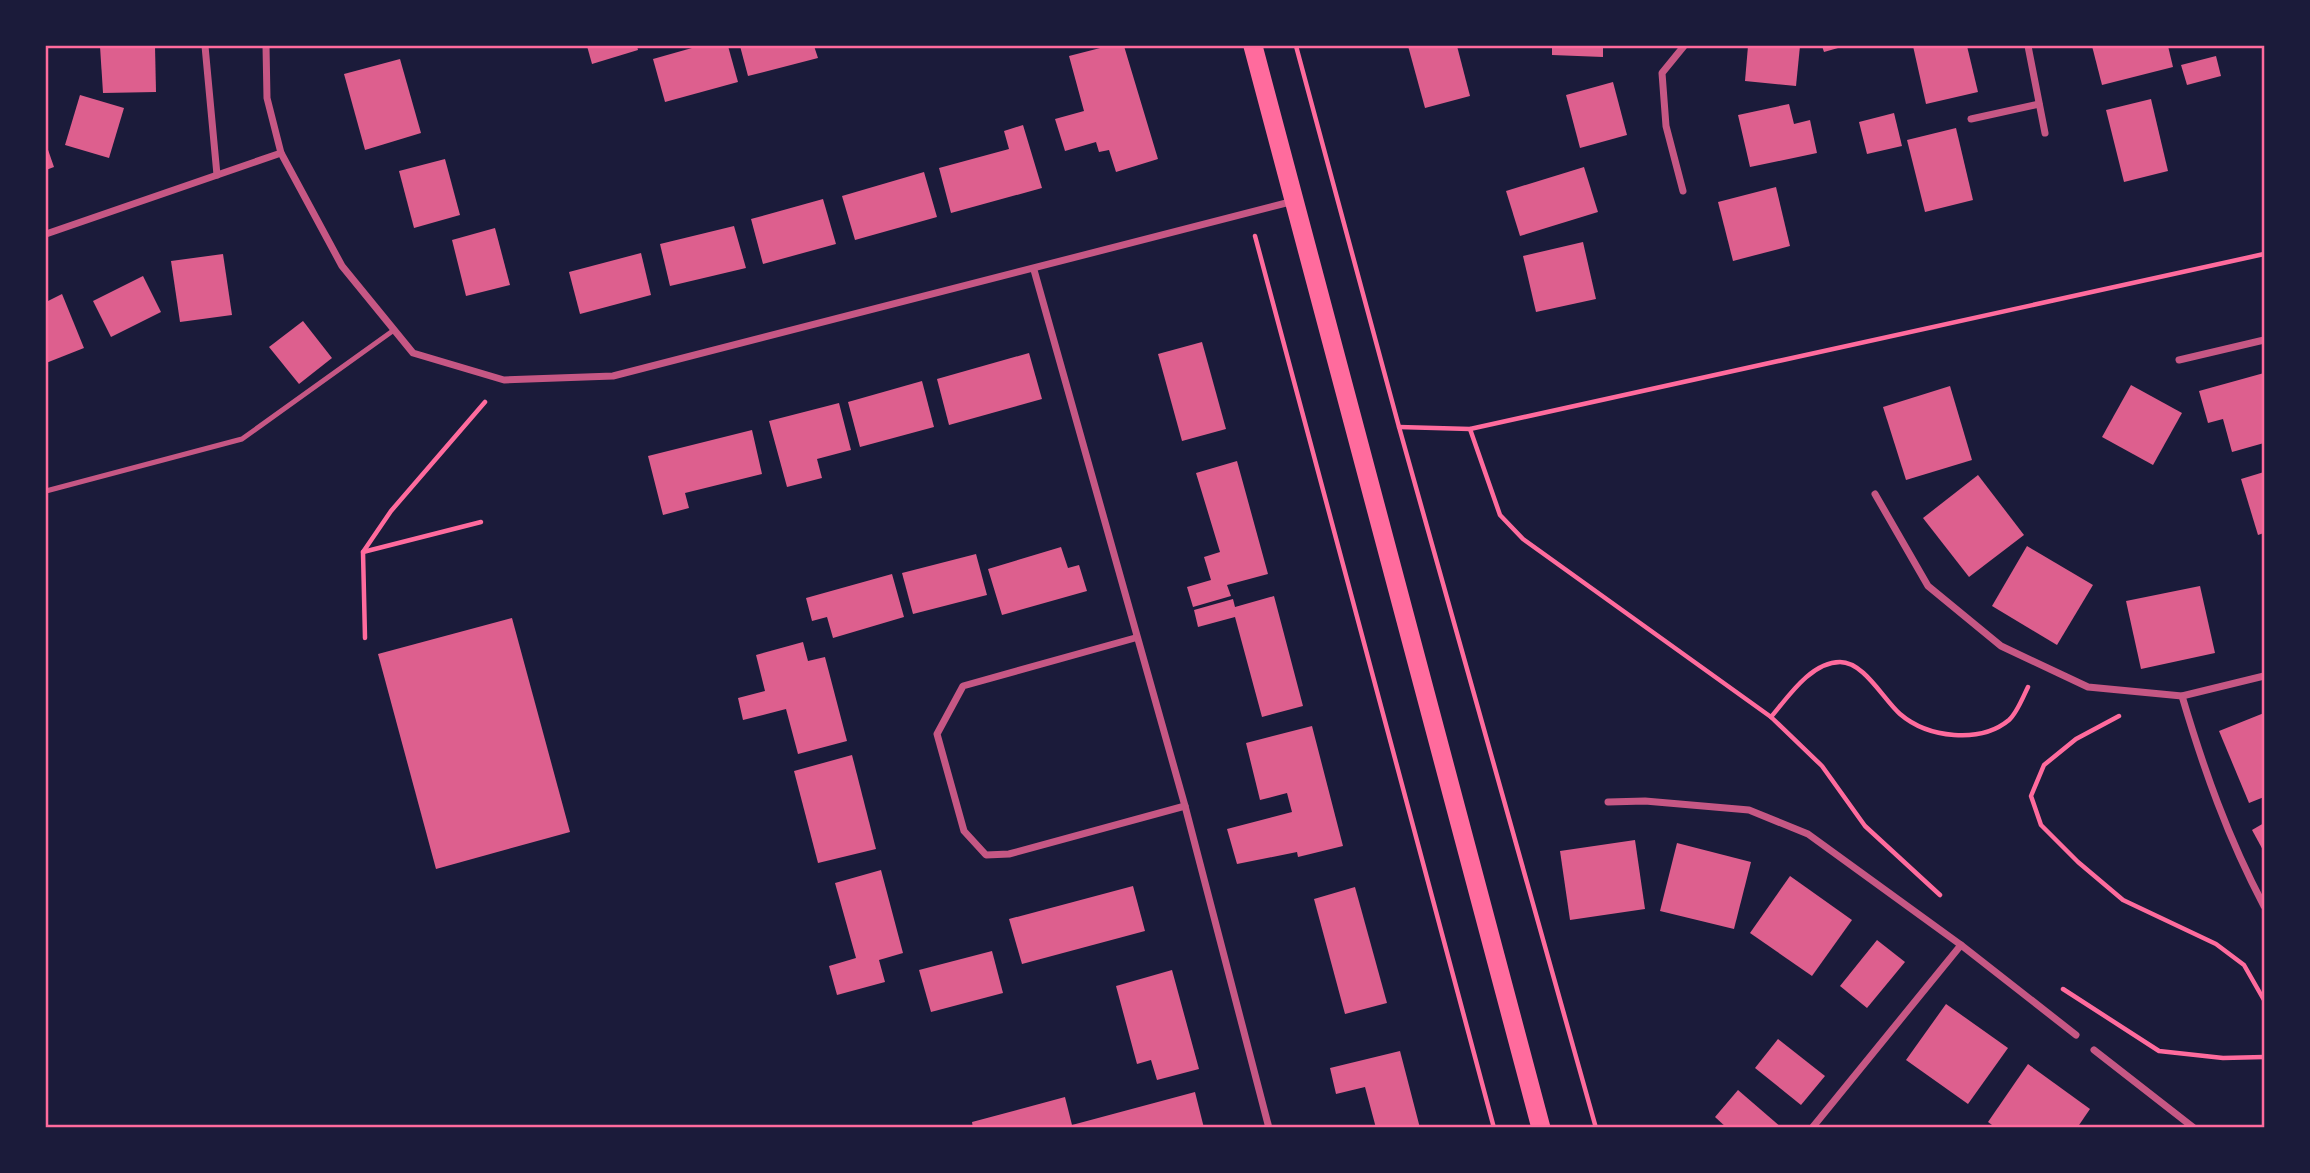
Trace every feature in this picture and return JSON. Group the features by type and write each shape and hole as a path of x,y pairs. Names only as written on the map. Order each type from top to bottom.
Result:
{"highway":[{"path":"1253,46 1541,1128"}],"street":[{"path":"205,46 217,175"},
{"path":"266,46 267,98 281,153 342,266 413,353 504,380 613,376 1034,270 1294,201"},
{"path":"1683,191 1666,126 1662,73 1684,46"},
{"path":"2028,46 2045,133"},
{"path":"1971,119 2039,104"},
{"path":"46,234 281,153"},
{"path":"1034,270 1135,638 1185,806 1269,1128"},
{"path":"2179,360 2264,340"},
{"path":"1875,494 1928,586 2001,646 2088,687 2182,696 2264,676"},
{"path":"1135,638 963,687 937,734 964,831 986,855 1009,854 1185,806"},
{"path":"2182,696 2206,777 2225,827 2264,906"},
{"path":"1608,803 1645,802 1749,810 1808,834 1961,945 2076,1035"},
{"path":"1812,1128 1961,945"},
{"path":"2094,1050 2194,1128"}],"lane":[{"path":"46,491 242,439 394,330"}],"path":[{"path":"1296,46 1399,427 1595,1128"},
{"path":"1249,213 1494,1128"},
{"path":"1399,427 1470,429 2264,254"},
{"path":"365,638 363,552 391,511 504,380"},
{"path":"1470,429 1500,515 1522,539 1771,717 1822,766 1865,826 1947,901"},
{"path":"363,552 481,522"},
{"path":"1771,717 1821,666 1842,662 1856,667 1901,715 1936,732 1977,736 2010,719 2041,665"},
{"path":"2160,696 2076,739 2045,765 2031,796 2040,825 2123,900 2216,944 2244,965 2264,1000"},
{"path":"2061,988 2159,1051 2223,1058 2264,1057"}],"building":[{"path":"100,46 155,46 156,92 103,93"},
{"path":"587,46 637,46 638,50 592,64"},
{"path":"699,46 728,46 738,82 665,102 653,59"},
{"path":"740,46 814,46 818,58 748,76"},
{"path":"1108,46 1124,46 1158,159 1116,172 1109,150 1099,152 1096,142 1065,151 1055,119 1084,111 1069,56"},
{"path":"1408,46 1457,46 1470,96 1425,108"},
{"path":"1552,46 1603,46 1603,57 1552,55"},
{"path":"1748,46 1800,46 1796,86 1745,81"},
{"path":"1822,46 1845,46 1824,52"},
{"path":"1913,46 1967,46 1978,92 1926,104"},
{"path":"2092,46 2168,46 2173,67 2102,85"},
{"path":"2216,56 2221,76 2187,85 2181,65"},
{"path":"400,59 421,133 365,150 344,74"},
{"path":"1613,82 1627,135 1580,148 1566,95"},
{"path":"80,95 124,108 109,158 65,145"},
{"path":"2151,99 2168,171 2124,182 2106,110"},
{"path":"1789,104 1794,124 1810,120 1817,153 1750,167 1738,115"},
{"path":"1894,113 1902,146 1867,154 1859,122"},
{"path":"1023,125 1042,188 951,213 939,168 1009,149 1004,131"},
{"path":"1956,128 1973,200 1925,212 1907,140"},
{"path":"46,144 54,167 46,170"},
{"path":"445,159 460,215 414,228 399,171"},
{"path":"1584,167 1598,212 1520,236 1506,191"},
{"path":"924,172 937,217 855,240 842,196"},
{"path":"1776,187 1790,246 1733,261 1718,202"},
{"path":"823,199 836,244 763,264 751,219"},
{"path":"734,226 746,268 670,286 660,244"},
{"path":"495,228 510,285 466,296 452,240"},
{"path":"1583,242 1596,299 1536,312 1523,256"},
{"path":"641,253 651,295 580,314 569,272"},
{"path":"223,254 232,315 180,322 171,261"},
{"path":"143,276 161,312 111,337 93,301"},
{"path":"62,294 84,348 46,363 46,302"},
{"path":"303,321 332,358 299,384 269,347"},
{"path":"1202,342 1226,429 1182,441 1158,354"},
{"path":"1029,353 1042,399 949,425 937,379"},
{"path":"2264,373 2264,443 2232,452 2223,419 2208,423 2199,391"},
{"path":"922,381 934,427 860,447 848,402"},
{"path":"2131,385 2182,413 2153,465 2102,437"},
{"path":"1950,386 1972,460 1906,480 1883,407"},
{"path":"839,403 851,450 817,459 822,478 787,487 769,421"},
{"path":"752,430 762,474 685,493 689,508 663,515 648,456"},
{"path":"1237,461 1268,574 1227,585 1231,596 1193,607 1187,587 1211,580 1204,557 1220,552 1196,473"},
{"path":"2264,472 2264,533 2258,535 2241,479"},
{"path":"1978,475 2024,535 1969,577 1923,518"},
{"path":"2027,546 2093,585 2057,645 1992,606"},
{"path":"1061,547 1068,568 1079,565 1087,591 1002,615 988,569"},
{"path":"976,554 987,595 913,614 902,573"},
{"path":"892,574 904,617 833,638 827,617 812,621 806,598"},
{"path":"2200,586 2215,653 2141,669 2126,601"},
{"path":"1274,596 1303,706 1262,717 1235,617 1198,627 1194,610 1233,599 1235,607"},
{"path":"512,618 570,832 436,869 378,654"},
{"path":"803,642 808,661 825,657 847,741 798,754 786,709 743,720 738,698 765,691 756,655"},
{"path":"2264,713 2264,797 2249,803 2219,731"},
{"path":"1312,726 1343,846 1298,857 1297,852 1237,864 1227,829 1292,812 1287,793 1260,800 1246,743"},
{"path":"852,755 876,849 818,863 794,771"},
{"path":"2264,823 2264,852 2252,830"},
{"path":"1635,840 1645,909 1570,920 1560,851"},
{"path":"1677,843 1751,862 1734,929 1660,911"},
{"path":"881,870 903,953 879,960 885,982 837,995 829,966 856,958 835,883"},
{"path":"1790,876 1852,920 1812,976 1750,933"},
{"path":"1133,886 1145,931 1022,964 1009,919"},
{"path":"1355,887 1387,1003 1345,1014 1314,899"},
{"path":"1877,940 1905,962 1867,1008 1840,986"},
{"path":"992,951 1003,993 931,1012 919,970"},
{"path":"1172,970 1199,1069 1157,1080 1151,1060 1137,1064 1116,986"},
{"path":"1946,1004 2008,1048 1968,1104 1906,1060"},
{"path":"1778,1039 1825,1076 1801,1105 1755,1068"},
{"path":"1400,1051 1420,1128 1376,1128 1365,1087 1336,1094 1330,1068"},
{"path":"2028,1064 2090,1109 2077,1128 1996,1128 1988,1122"},
{"path":"1738,1090 1782,1128 1727,1128 1715,1117"},
{"path":"1195,1092 1204,1128 973,1128 972,1122 1065,1097 1072,1125"}]}
